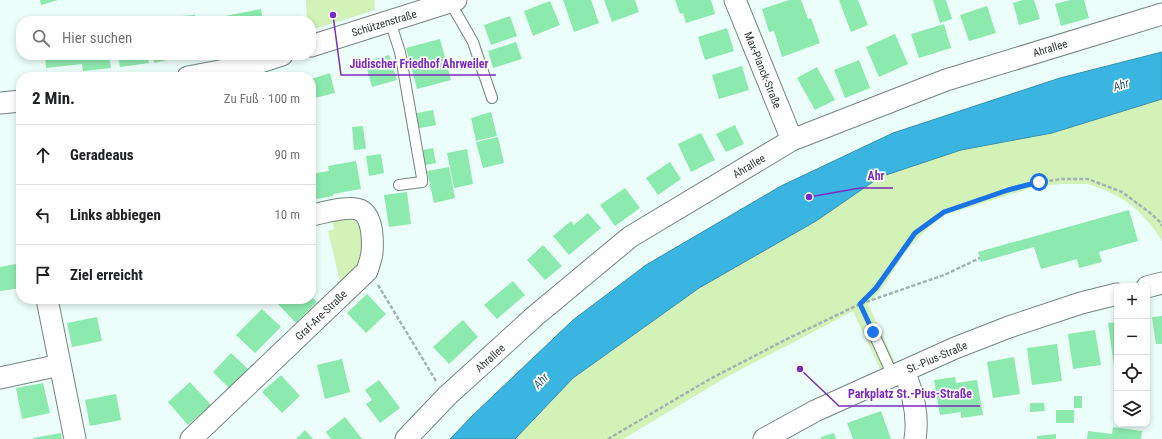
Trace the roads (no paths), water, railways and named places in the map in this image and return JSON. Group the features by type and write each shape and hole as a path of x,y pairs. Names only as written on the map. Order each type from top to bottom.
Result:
{"street":[{"name":"Max-Planck-Straße","path":"735,0 792,140"},
{"name":"Schützenstraße","path":"316,44 453,1"},
{"name":"Ahrallee","path":"406,439 447,396 535,316 630,237 792,140 946,80 1162,14"},
{"path":"214,72 251,65 266,60"},
{"path":"0,103 16,101"},
{"name":"Graf-Are-Straße","path":"191,439 367,271 372,252 372,229 368,218 361,210 353,208 316,214"},
{"path":"1150,286 1162,283"},
{"name":"St.-Pius-Straße","path":"764,439 816,411 955,348 1009,327 1081,303 1114,295"},
{"path":"48,304 74,439"},
{"path":"0,378 60,365"},
{"path":"898,373 914,401 917,416 915,439"}],"lane":[{"path":"453,1 473,42 492,98"},
{"path":"390,21 400,52 422,178 422,182 399,185"},
{"path":"873,332 898,373"}],"water":[{"path":"1162,52 1162,99 1052,133 961,150 880,177 816,221 699,288 573,378 515,439 450,439 473,415 573,320 646,265 781,186 893,133 1060,78"}],"place":[{"name":"Jüdischer Friedhof Ahrweiler","path":"333,15"},
{"name":"Ahr","path":"809,197"},
{"name":"Parkplatz St.-Pius-Straße","path":"800,369"}]}
